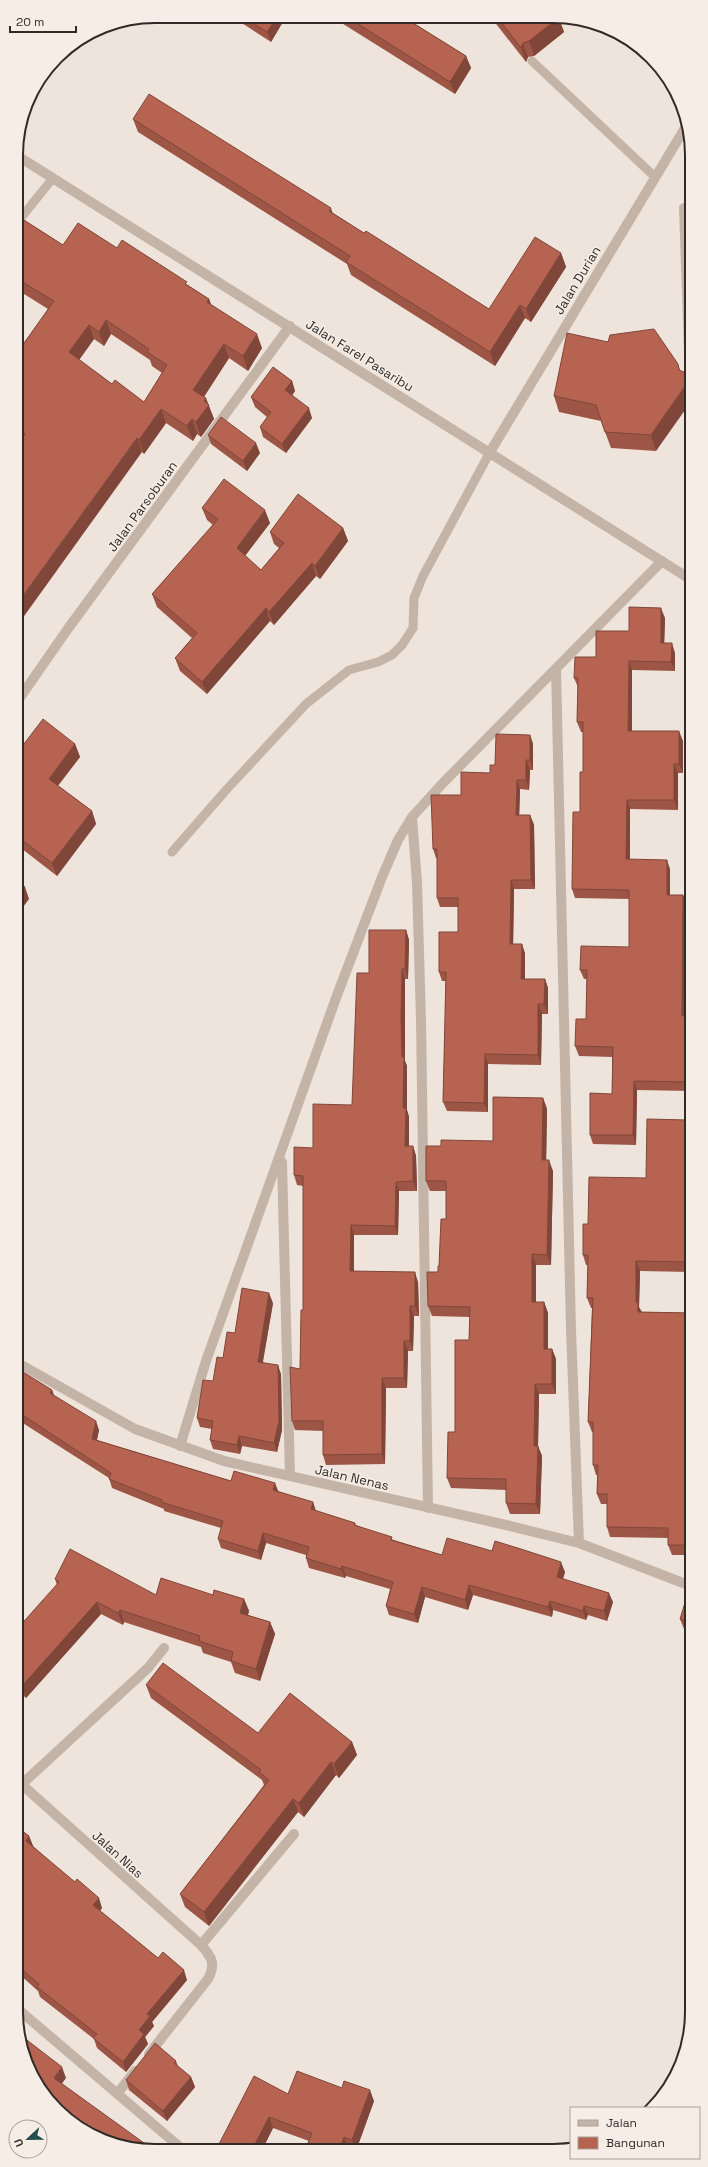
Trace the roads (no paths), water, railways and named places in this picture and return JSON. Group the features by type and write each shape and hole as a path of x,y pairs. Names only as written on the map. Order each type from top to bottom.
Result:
{"street":[{"name":"Jalan Durian","path":"490,452 682,132"},
{"name":"Jalan Farel Pasaribu","path":"23,159 685,576"},
{"path":"684,208 685,237"},
{"name":"Jalan Parsoburan","path":"23,693 72,624 290,326"},
{"path":"180,1446 206,1361 282,1154 336,998 382,877 398,840 412,817 443,783 662,561"},
{"path":"556,669 570,1299 579,1543"},
{"path":"412,817 417,883 421,1028 428,1508"},
{"path":"282,1154 290,1476"},
{"name":"Jalan Nenas","path":"23,1366 135,1429 224,1461 579,1543 685,1584"},
{"path":"23,1780 142,1673 164,1648"},
{"name":"Jalan Nias","path":"23,1786 201,1945 212,1959 214,1965 208,1980 117,2094"},
{"path":"201,1945 294,1834"},
{"path":"23,2013 176,2144"}],"lane":[{"path":"532,61 655,177"},
{"path":"23,215 53,178"},
{"path":"172,852 227,789 306,704 349,670 378,662 392,655 402,645 413,628 414,598 423,576 490,452"}]}
